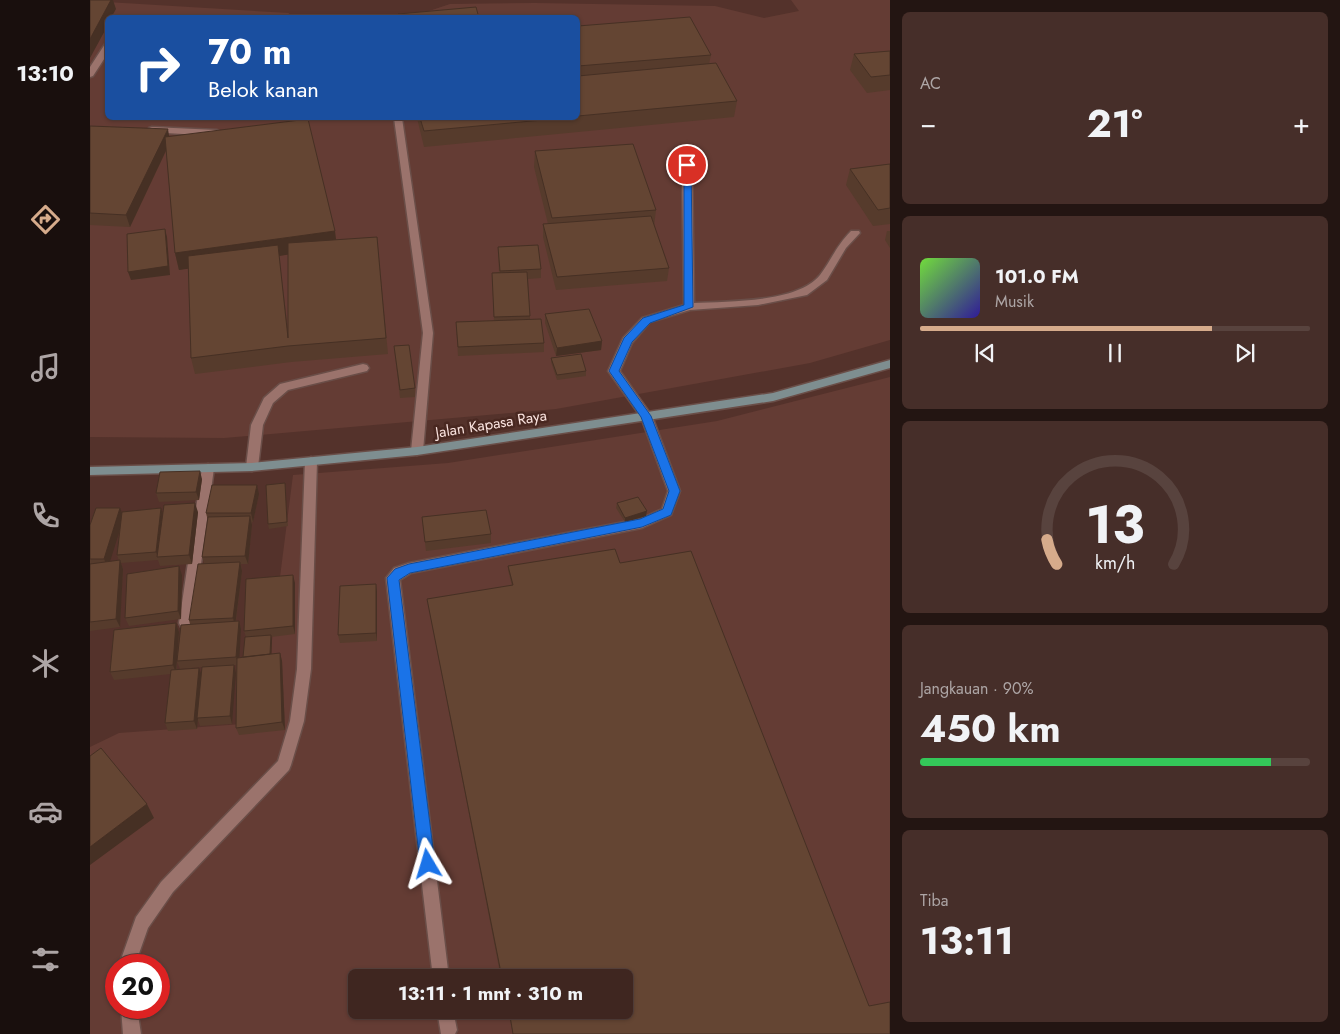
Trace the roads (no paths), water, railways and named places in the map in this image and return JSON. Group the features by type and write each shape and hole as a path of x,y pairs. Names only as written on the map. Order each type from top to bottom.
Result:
{"main road":[{"name":"Jalan Kapasa Raya","path":"90,471 252,467 417,451 773,396 890,364"}],"lane":[{"path":"90,74 105,51"},
{"path":"398,120 428,333 417,451"},
{"path":"139,130 228,134"},
{"path":"687,165 689,307"},
{"path":"440,969 393,578 399,572 409,568 642,523 667,512 674,491 646,416 614,371 627,341 646,320 689,307 766,301 803,293 823,278 842,246 855,233"},
{"path":"252,467 257,425 268,401 284,387 363,368"},
{"path":"131,954 142,923 166,887 284,766 297,720 304,669 311,461"},
{"path":"186,623 208,468"},
{"path":"130,1019 132,1034"},
{"path":"446,1019 448,1030"}]}
